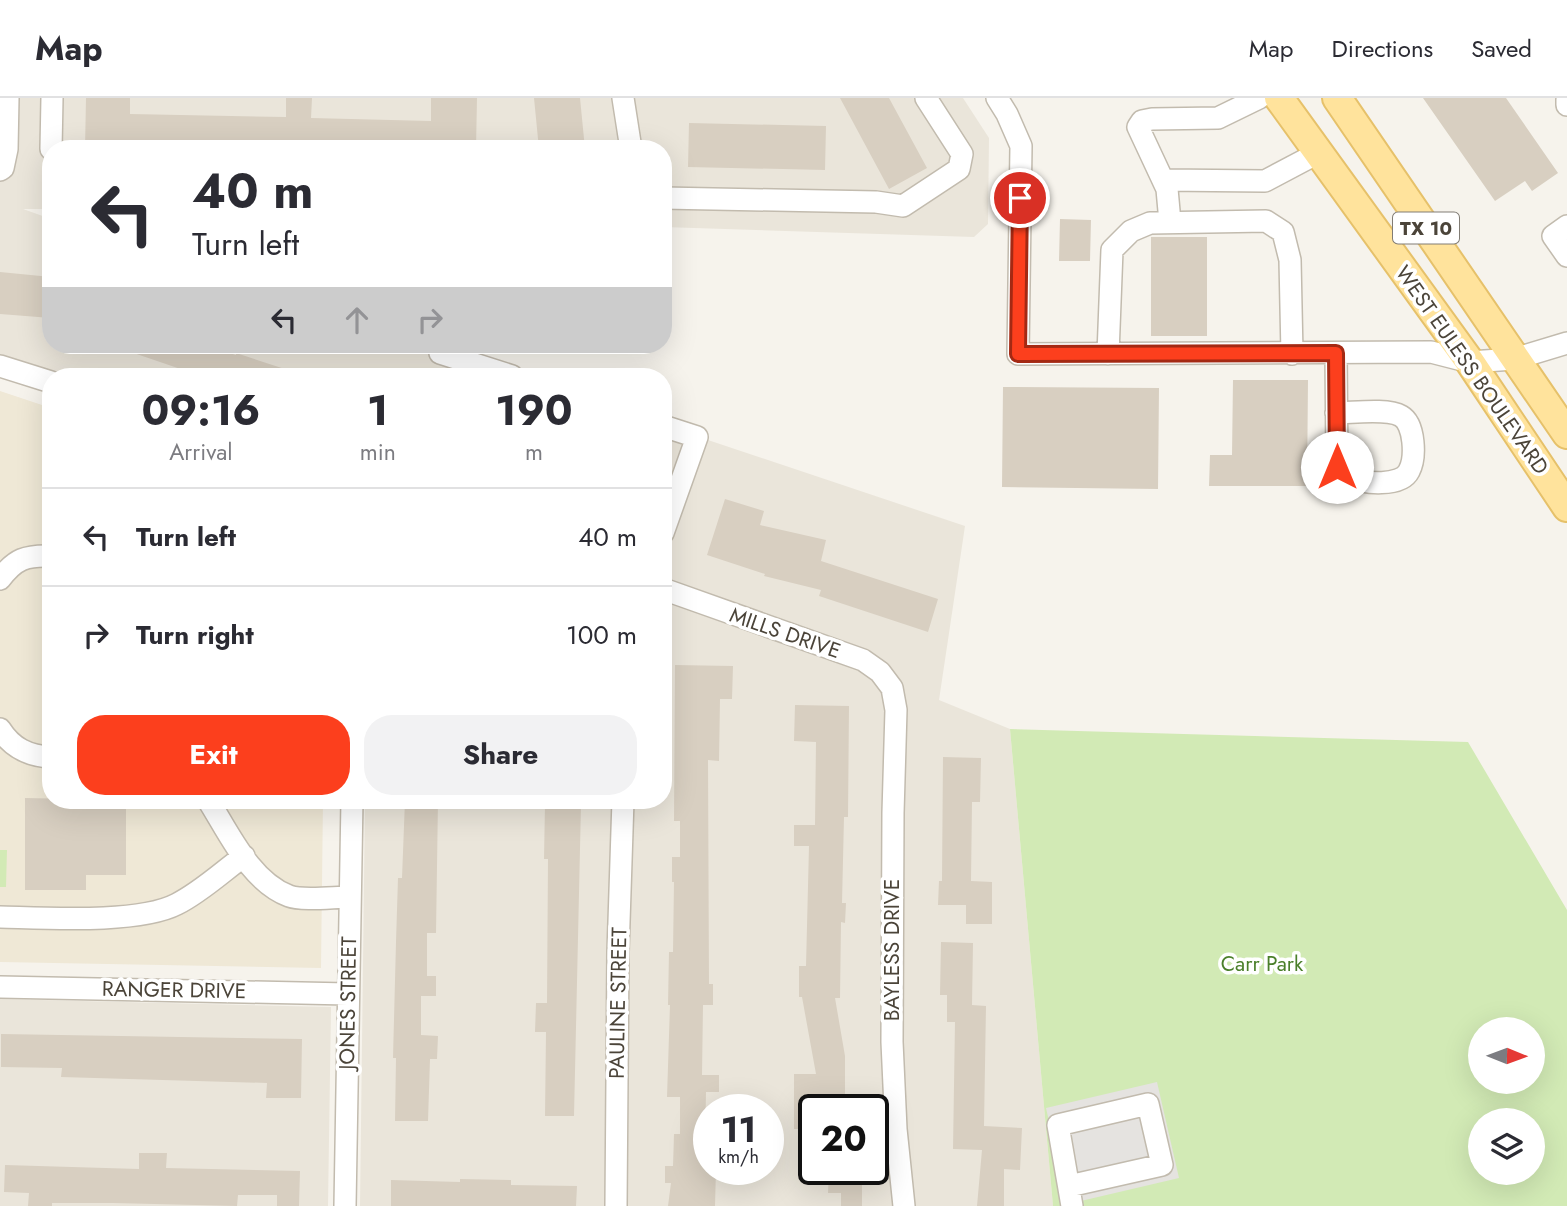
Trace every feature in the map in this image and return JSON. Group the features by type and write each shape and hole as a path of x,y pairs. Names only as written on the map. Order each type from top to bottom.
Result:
{"main road":[{"name":"WEST EULESS BOULEVARD","path":"1279,98 1470,362 1567,507"},
{"name":"WEST EULESS BOULEVARD","path":"1337,98 1567,434"}],"street":[{"path":"0,170 3,168 6,149 8,98"},
{"path":"51,140 52,98"},
{"path":"623,98 630,140"},
{"path":"672,198 876,202 902,205 959,169 962,154 926,98"},
{"path":"997,98 1021,146 1018,354 1431,352 1470,362 1514,359 1567,343"},
{"path":"1170,222 1167,189 1138,127 1142,121 1218,118 1259,98"},
{"path":"1163,180 1265,181 1318,153"},
{"path":"1108,354 1112,250 1131,231 1150,223 1266,221 1283,232 1290,260 1292,354"},
{"path":"1567,226 1553,236 1567,256"},
{"path":"1336,353 1336,413"},
{"path":"443,354 487,368"},
{"path":"0,366 42,379"},
{"path":"672,429 697,437 672,508"},
{"path":"0,579 10,566 30,555 42,555"},
{"name":"MILLS DRIVE","path":"672,592 863,660 880,672 894,694"},
{"name":"BAYLESS DRIVE","path":"894,694 892,1042 896,1129 904,1206"},
{"path":"0,729 9,743 34,756 42,756"},
{"path":"214,809 244,856 268,884 291,897 349,897"},
{"name":"JONES STREET","path":"345,1206 352,809"},
{"name":"PAULINE STREET","path":"616,1206 618,952 623,809"},
{"path":"0,917 60,919 149,914 177,904 244,856"},
{"name":"RANGER DRIVE","path":"0,987 348,994"},
{"path":"1148,1104 1162,1165 1071,1196 1058,1125 1148,1104"}],"shaded area":[{"path":"0,98 963,98 989,138 988,224 974,237 672,227 672,140 42,140 42,209 23,209 42,216 42,354 453,354 496,368 42,369 0,356"},
{"path":"0,391 42,405 42,809 323,809 321,968 0,962"},
{"path":"672,428 965,526 939,700 1010,729 1053,1206 360,1206 365,809 672,809"},
{"path":"0,999 331,1007 328,1206 0,1206"},
{"path":"1157,1082 1179,1178 1068,1204 1046,1108"}],"green space":[{"name":"Carr Park","path":"1010,729 1468,742 1567,910 1567,1206 1053,1206"},
{"path":"0,850 7,850 6,887 0,887"}],"building":[{"path":"86,98 130,98 130,114 286,117 286,98 312,98 311,118 431,121 431,98 477,98 476,140 85,140"},
{"path":"534,98 580,98 584,140 538,140"},
{"path":"840,98 889,98 927,168 889,189"},
{"path":"1423,98 1506,98 1558,173 1532,191 1525,181 1495,201"},
{"path":"689,123 826,126 825,170 688,167"},
{"path":"1060,219 1091,220 1090,261 1059,261"},
{"path":"1151,237 1207,237 1207,336 1151,336"},
{"path":"0,272 42,276 42,317 0,314"},
{"path":"137,354 239,354 282,368 178,368"},
{"path":"1233,380 1308,380 1307,486 1209,486 1210,455 1232,455"},
{"path":"1003,387 1159,388 1158,489 1002,487"},
{"path":"725,499 764,511 760,525 826,540 821,561 938,599 928,632 819,596 821,590 764,576 765,574 707,555"},
{"path":"675,665 733,666 732,699 720,699 719,761 708,760 709,984 713,984 713,1005 703,1005 702,1075 719,1075 719,1092 693,1094 693,1185 716,1185 715,1206 668,1206 671,1183 665,1183 665,1166 673,1166 674,1134 680,1134 680,1097 667,1097 669,952 673,952 672,857 680,857 680,821 674,821"},
{"path":"795,705 849,706 848,817 844,817 842,903 846,903 845,923 841,922 840,998 835,998 845,1056 845,1094 798,1094 798,1129 794,1129 794,1074 816,1074 802,997 799,997 799,966 806,966 809,846 794,846 794,825 815,825 816,742 794,741"},
{"path":"943,757 981,758 980,802 972,802 971,881 992,882 992,924 966,924 966,905 938,905 939,881 942,881"},
{"path":"25,798 42,798 42,809 126,809 126,875 86,875 86,890 25,890"},
{"path":"405,809 438,809 436,933 427,933 427,976 436,976 436,996 421,996 421,1035 438,1036 437,1059 430,1059 428,1121 395,1121 396,1058 393,1058 396,942 398,878 402,878"},
{"path":"545,809 581,809 574,1116 545,1116 546,1032 535,1032 536,1003 547,1003 548,859 544,859"},
{"path":"941,942 973,943 972,1005 986,1006 984,1126 1022,1128 1020,1170 1004,1169 1004,1206 977,1206 982,1150 953,1149 955,1022 947,1022 947,995 940,995"},
{"path":"1,1034 302,1039 301,1098 266,1098 267,1083 61,1077 62,1068 1,1067"},
{"path":"139,1153 167,1153 166,1168 300,1171 299,1206 277,1206 277,1195 238,1195 237,1206 52,1203 52,1206 28,1206 29,1193 4,1192 5,1165 139,1169"},
{"path":"460,1179 511,1180 511,1185 577,1186 576,1206 391,1206 391,1180 460,1182"},
{"path":"828,1185 862,1185 862,1206 841,1206 841,1193 828,1193"}],"route":[{"path":"1020,198 1018,354 1336,353 1337,467"}]}
